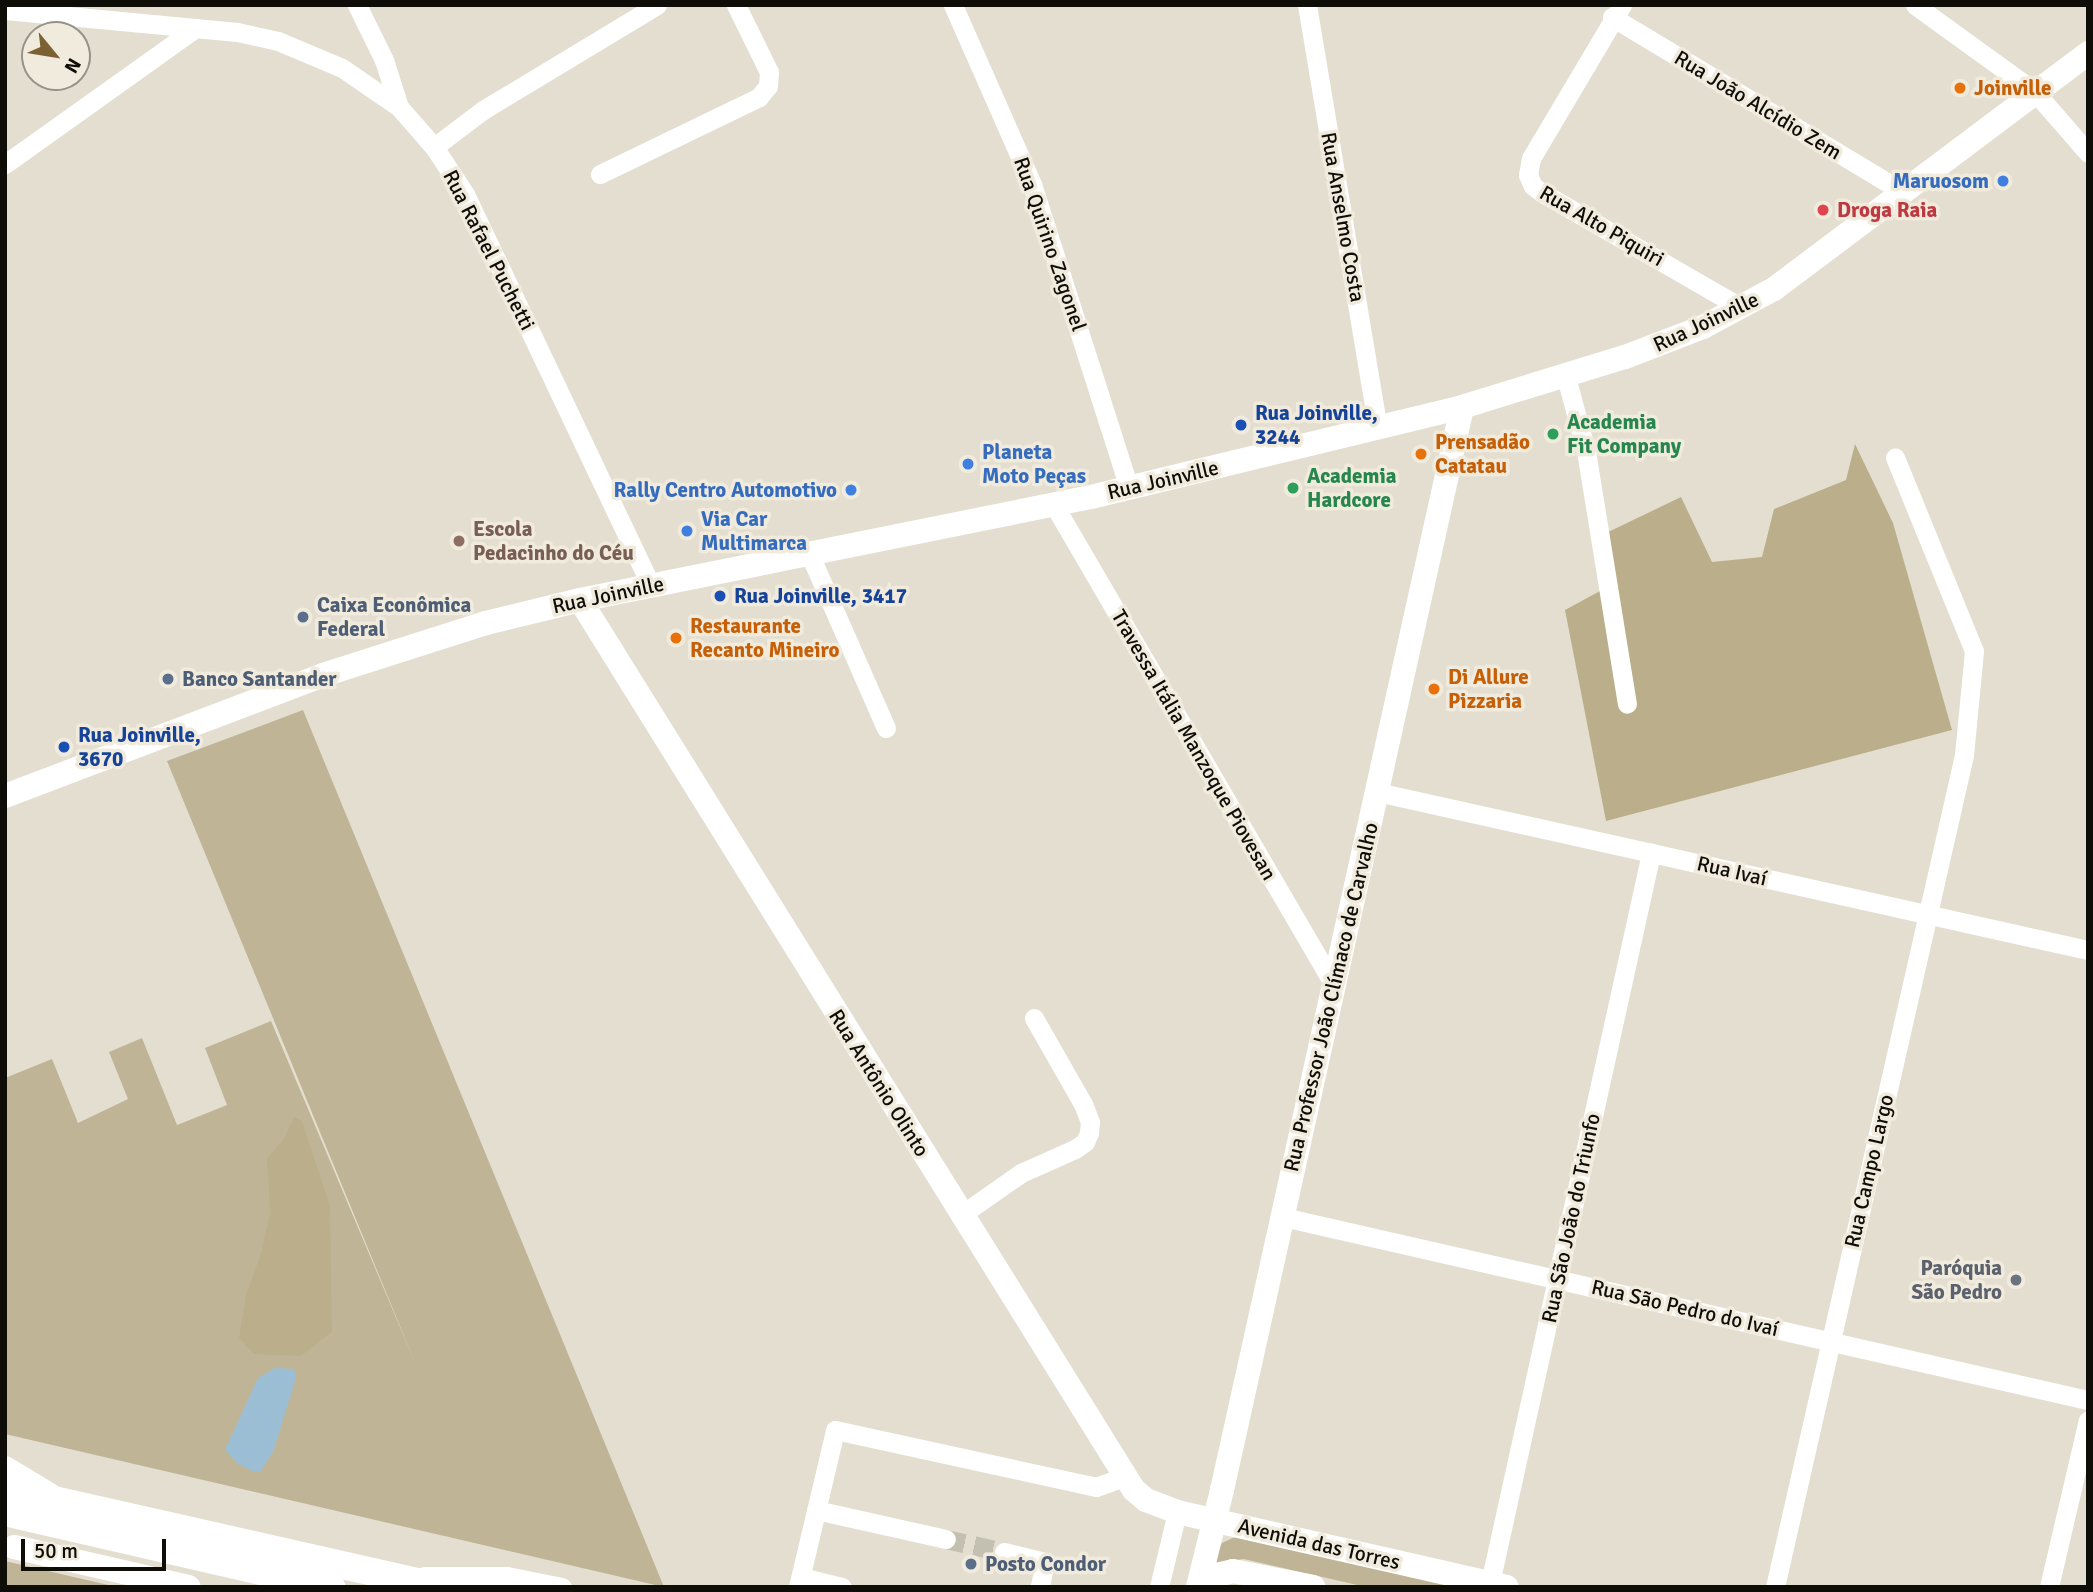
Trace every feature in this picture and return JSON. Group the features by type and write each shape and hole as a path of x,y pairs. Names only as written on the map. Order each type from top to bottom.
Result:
{"highway":[{"path":"5,1489 440,1587"},
{"path":"5,1513 331,1587"}],"main road":[{"name":"Rua Joinville","path":"5,796 373,658 486,623 580,600 1129,488 1462,407 1566,377 1666,343 1742,307 1797,273 2088,53"},
{"name":"Rua Professor João Clímaco de Carvalho","path":"1198,1587 1283,1217 1462,407"},
{"name":"Rua Antônio Olinto","path":"580,600 1124,1477 1146,1500 1177,1512 1214,1521"},
{"path":"5,1468 63,1503"},
{"name":"Avenida das Torres","path":"1214,1521 1498,1585"},
{"path":"10,1546 137,1542"},
{"path":"10,1546 188,1587"},
{"name":"Avenida das Torres","path":"1206,1587 1221,1574 1233,1571 1313,1587"}],"street":[{"path":"434,147 483,110 657,5"},
{"path":"600,174 759,97 768,86 769,72 736,5"},
{"name":"Rua Quirino Zagonel","path":"953,5 1032,184 1129,488"},
{"name":"Rua Anselmo Costa","path":"1307,5 1378,428"},
{"path":"1915,5 2035,92 2088,153"},
{"path":"364,8 399,107"},
{"name":"Rua Rafael Puchetti","path":"5,10 237,32 310,52 373,86 399,107 434,147 480,223 651,586"},
{"name":"Rua João Alcídio Zem","path":"1617,11 1903,192"},
{"name":"Rua Alto Piquiri","path":"1617,11 1531,158 1528,166 1533,186 1742,307"},
{"path":"5,164 196,28"},
{"path":"1566,377 1586,450 1627,704"},
{"name":"Rua Campo Largo","path":"1775,1587 1964,755 1974,651 1895,457"},
{"name":"Travessa Itália Manzoque Piovesan","path":"1054,505 1334,985"},
{"path":"810,555 886,728"},
{"name":"Rua Ivaí","path":"1377,792 2088,950"},
{"name":"Rua São João do Triunfo","path":"1498,1585 1557,1279 1651,853"},
{"path":"961,1215 1021,1173 1085,1142 1089,1133 1090,1122 1083,1104 1034,1018"},
{"name":"Rua São Pedro do Ivaí","path":"1283,1217 2088,1400"},
{"path":"2049,1587 2088,1420"},
{"path":"836,1586 800,1582 835,1430 1096,1488 1124,1477"},
{"path":"816,1510 946,1539"},
{"path":"1159,1587 1177,1512"},
{"path":"1004,1552 1045,1562 1040,1585"},
{"path":"392,1576 507,1576 562,1587"}],"shaded area":[{"path":"1855,444 1893,523 1952,730 1606,821 1565,610 1611,585 1602,535 1681,497 1712,562 1762,557 1774,509 1846,480"},
{"path":"303,710 664,1587 5,1434 5,1078 52,1059 78,1123 128,1099 109,1052 142,1038 177,1125 227,1105 205,1048 271,1021 416,1365 167,761"},
{"path":"294,1117 302,1121 330,1206 332,1332 301,1356 254,1354 239,1338 246,1295 261,1253 270,1213 267,1158 284,1139"},
{"path":"1237,1536 1465,1587 1366,1587 1244,1559 1222,1562 1207,1569 1222,1543"},
{"path":"5,1561 117,1587 5,1587"}],"water":[{"path":"275,1368 294,1369 296,1378 273,1452 260,1472 252,1471 237,1463 225,1450 258,1378"}],"tunnel":[{"path":"946,1539 1004,1552"}],"place":[{"name":"Joinville","path":"1960,88"},
{"name":"Maruosom","path":"2003,181"},
{"name":"Droga Raia","path":"1823,210"},
{"name":"Rua Joinville, 3244","path":"1241,425"},
{"name":"Academia Fit Company","path":"1553,434"},
{"name":"Prensadão Catatau","path":"1421,454"},
{"name":"Planeta Moto Peças","path":"968,464"},
{"name":"Academia Hardcore","path":"1293,488"},
{"name":"Rally Centro Automotivo","path":"851,490"},
{"name":"Via Car Multimarca","path":"687,531"},
{"name":"Escola Pedacinho do Céu","path":"459,541"},
{"name":"Rua Joinville, 3417","path":"720,596"},
{"name":"Caixa Econômica Federal","path":"303,617"},
{"name":"Restaurante Recanto Mineiro","path":"676,638"},
{"name":"Banco Santander","path":"168,679"},
{"name":"Di Allure Pizzaria","path":"1434,689"},
{"name":"Rua Joinville, 3670","path":"64,747"},
{"name":"Paróquia São Pedro","path":"2016,1280"},
{"name":"Posto Condor","path":"971,1564"}]}
